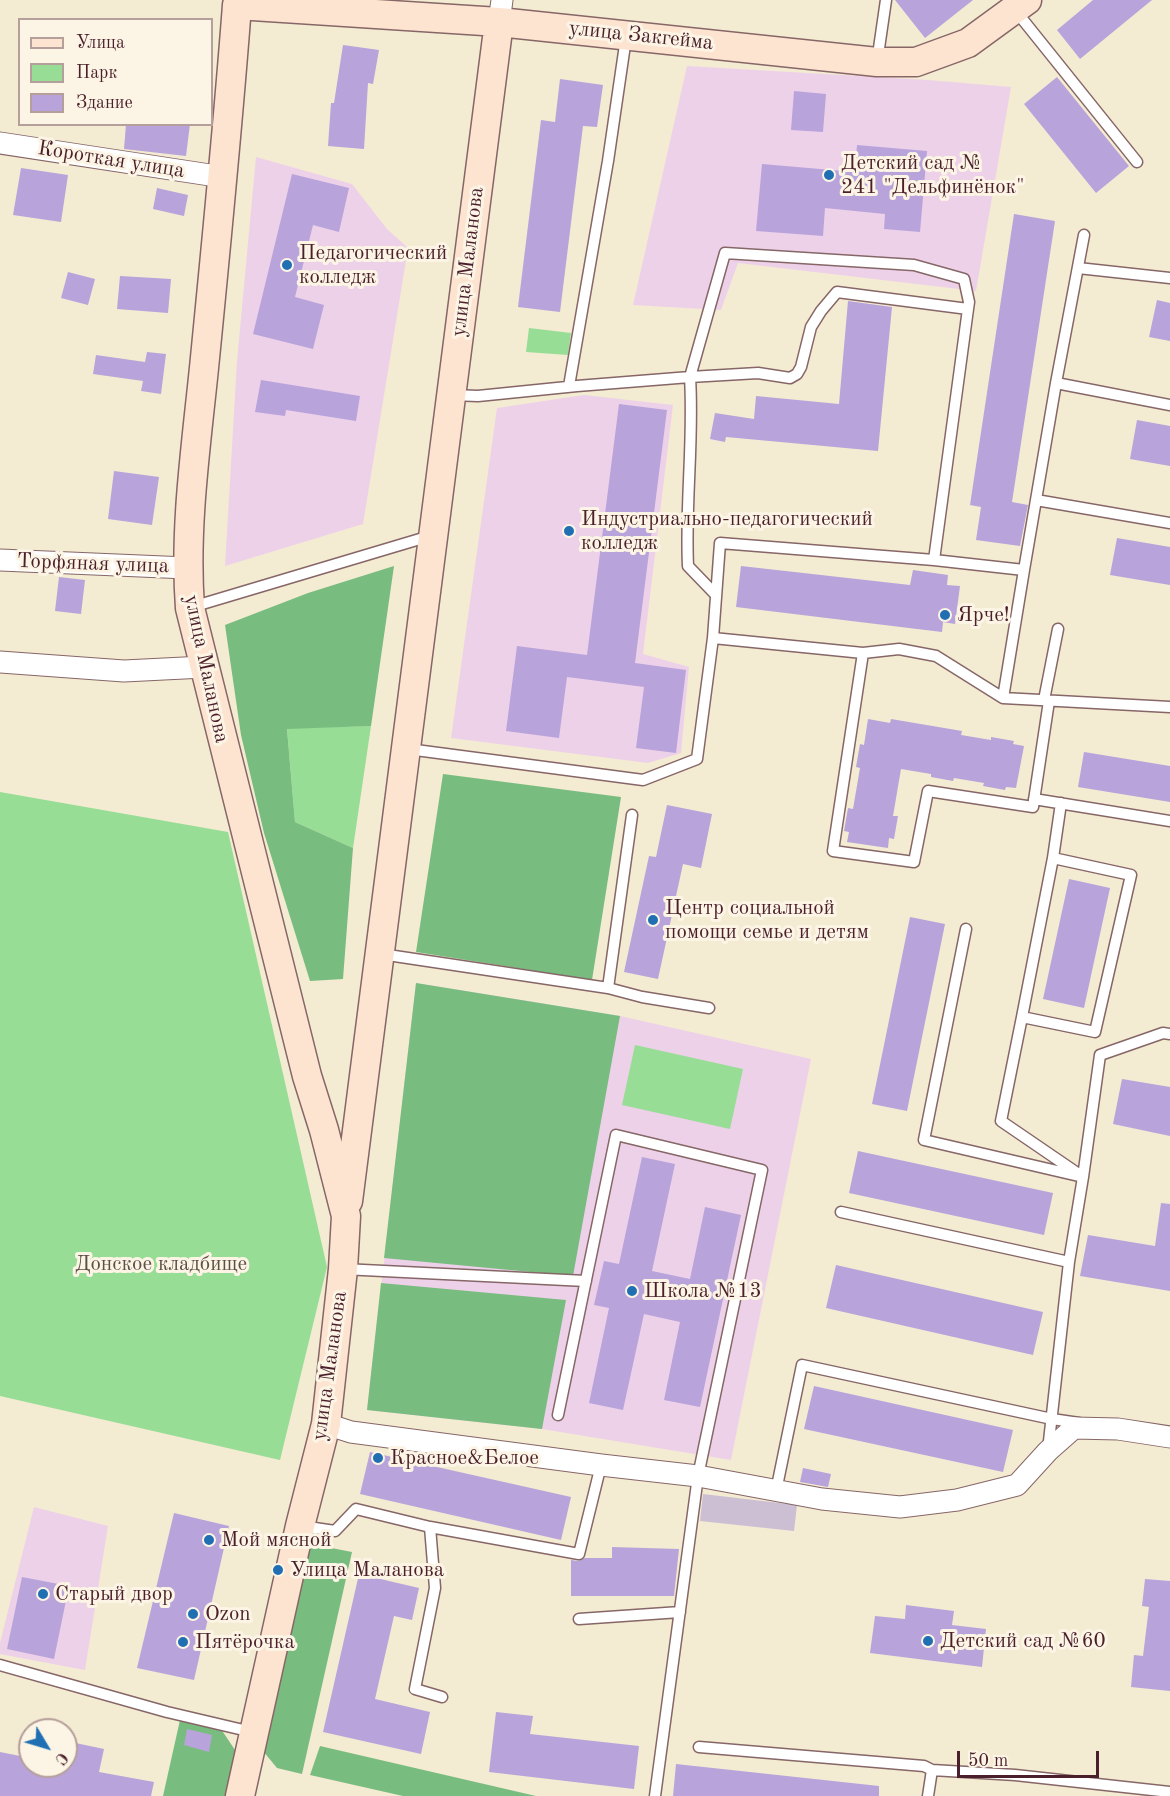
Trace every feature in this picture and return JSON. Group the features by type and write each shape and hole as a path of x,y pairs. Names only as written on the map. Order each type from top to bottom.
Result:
{"street":[{"name":"улица Закгейма","path":"237,3 501,11 627,34 877,62 916,62 968,43 1021,5"},
{"name":"улица Маланова","path":"237,3 223,177 196,445 187,568 190,608 307,1076 324,1130 346,1216"},
{"name":"улица Маланова","path":"240,1796 300,1526 326,1424 343,1269 346,1216 501,11"},
{"name":"Короткая улица","path":"0,143 223,177"},
{"name":"Торфяная улица","path":"0,560 187,568"},
{"path":"0,662 124,671 204,667"},
{"path":"326,1424 351,1432 601,1466 698,1476 822,1499 900,1508 957,1500 1017,1485 1048,1451 1074,1428 1118,1429 1170,1437"}],"lane":[{"path":"877,62 886,0"},
{"path":"1021,5 1137,162"},
{"path":"569,386 608,161 627,34"},
{"path":"1003,698 1056,383 1084,235"},
{"path":"716,595 688,566 686,524 690,377 725,253 914,265 964,279 969,302 934,560"},
{"path":"1078,268 1170,278"},
{"path":"451,395 478,396 569,386 690,377 758,374 790,378 797,374 801,367 811,327 820,311 837,292 968,309"},
{"path":"1056,383 1170,405"},
{"path":"1036,501 1170,523"},
{"path":"190,608 433,535"},
{"path":"406,748 643,780 697,759 713,638 720,543 934,560 1024,570"},
{"path":"863,653 833,851 914,862 928,791 1033,807 1046,700 1058,629"},
{"path":"713,638 863,653 899,649 936,656 1003,698 1170,707"},
{"path":"1034,799 1170,821"},
{"path":"1061,803 1053,858 1001,1121 1083,1177"},
{"path":"608,988 632,815"},
{"path":"1022,1017 1095,1032 1131,875 1053,858"},
{"path":"966,929 924,1140 1083,1177"},
{"path":"380,954 608,988 642,997 709,1008"},
{"path":"1048,1451 1070,1262 1100,1055 1163,1033 1170,1034"},
{"path":"558,1415 616,1134 762,1170 698,1476 655,1796"},
{"path":"841,1212 1070,1262"},
{"path":"343,1269 586,1281"},
{"path":"776,1491 802,1365 1052,1419 1118,1429"},
{"path":"300,1526 335,1531 356,1509 430,1527 579,1554 601,1466"},
{"path":"430,1527 435,1588 415,1689 442,1697"},
{"path":"579,1619 680,1611"},
{"path":"0,1665 167,1712 254,1732"},
{"path":"699,1747 924,1766 932,1770 1015,1775 1170,1792"},
{"path":"928,1796 932,1770"}],"shaded area":[{"name":"Детский сад № 241 \"Дельфинёнок\"","path":"687,66 1011,87 976,291 738,263 721,310 633,305"},
{"path":"256,157 352,184 387,229 408,248 363,524 225,566 237,361"},
{"name":"Индустриально-педагогический колледж","path":"584,395 673,405 643,654 689,667 681,753 648,763 451,738 497,408"},
{"path":"416,983 620,1016 811,1059 731,1460 542,1429 367,1410"},
{"path":"703,1494 797,1505 794,1531 700,1521"},
{"path":"34,1507 108,1526 85,1670 0,1654 0,1643"}],"green space":[{"path":"529,328 571,333 568,355 526,352"},
{"path":"394,566 371,726 287,729 295,822 353,848 343,979 310,981 264,833 241,735 225,625 308,593"},
{"path":"371,726 353,848 295,822 287,728"},
{"path":"443,774 621,797 592,980 416,952"},
{"name":"Донское кладбище","path":"0,792 228,832 327,1267 280,1460 0,1396"},
{"path":"416,983 620,1016 573,1276 384,1258"},
{"path":"635,1045 743,1069 730,1129 622,1105"},
{"path":"381,1283 566,1300 542,1429 367,1410"},
{"path":"311,1544 352,1552 302,1774 277,1768 263,1751"},
{"path":"180,1720 221,1729 237,1753 227,1796 163,1796"},
{"path":"320,1746 536,1796 403,1796 310,1775"}],"building":[{"path":"895,0 973,0 925,38"},
{"path":"1093,0 1152,0 1080,59 1057,30"},
{"path":"343,45 379,50 373,84 368,83 364,149 328,146 331,103 334,103"},
{"path":"1057,77 1129,166 1096,193 1024,104"},
{"path":"560,79 603,85 597,127 583,126 560,312 518,307 541,120 555,122"},
{"path":"794,91 826,94 823,132 791,130"},
{"path":"126,126 190,126 186,156 124,149"},
{"path":"857,145 927,151 920,232 884,229 885,214 825,208 823,236 756,231 762,164 855,172"},
{"path":"21,168 68,175 61,222 13,215"},
{"name":"Педагогический колледж","path":"292,174 349,188 339,232 313,225 295,297 324,305 313,349 253,334"},
{"path":"157,188 188,195 184,216 153,209"},
{"path":"1014,214 1055,221 1012,502 1028,505 1020,546 976,540 981,507 970,505"},
{"path":"68,272 95,279 88,305 61,298"},
{"path":"120,276 171,279 168,313 117,309"},
{"path":"1157,300 1170,303 1170,341 1149,337"},
{"path":"848,301 892,307 878,451 726,437 725,442 710,439 715,413 754,419 756,396 839,404"},
{"path":"147,352 166,354 161,394 141,391 143,381 93,374 96,355 145,362"},
{"path":"261,380 360,396 356,421 286,410 285,416 255,412"},
{"path":"619,404 667,410 635,663 686,670 676,753 636,748 644,687 583,679 567,677 559,738 506,731 517,646 587,655"},
{"path":"1137,420 1170,426 1170,466 1130,459"},
{"path":"114,471 159,477 152,525 108,519"},
{"path":"1117,538 1170,547 1170,585 1110,575"},
{"path":"741,566 910,585 913,570 948,575 947,585 960,586 955,624 943,622 942,632 736,607"},
{"path":"59,577 85,580 81,614 55,611"},
{"path":"868,719 890,723 891,719 962,731 961,735 1014,741 1013,744 1024,746 1016,788 1006,787 1005,790 983,786 984,783 954,778 953,781 931,777 931,774 901,769 893,816 898,816 894,839 889,838 888,848 847,842 849,832 844,831 848,808 853,809 860,768 856,767 860,744 864,745"},
{"path":"1084,752 1170,766 1170,802 1078,787"},
{"name":"Центр социальной помощи семье и детям","path":"667,805 712,814 701,868 683,864 658,979 624,972 649,856 656,857"},
{"path":"1069,879 1110,888 1084,1008 1043,999"},
{"path":"910,917 945,924 907,1111 872,1104"},
{"path":"1122,1079 1170,1087 1170,1136 1113,1124"},
{"path":"858,1151 1053,1193 1044,1235 849,1193"},
{"path":"642,1157 675,1164 652,1271 690,1279 705,1207 741,1215 700,1407 664,1400 680,1322 644,1314 623,1410 589,1403 609,1308 594,1305 604,1261 619,1264"},
{"path":"1161,1203 1170,1204 1170,1291 1080,1276 1088,1235 1155,1246"},
{"path":"836,1265 1043,1312 1033,1355 826,1308"},
{"path":"814,1386 1013,1430 1003,1472 804,1429"},
{"path":"370,1452 571,1497 561,1540 360,1494"},
{"path":"803,1468 831,1474 828,1487 800,1482"},
{"path":"174,1513 229,1526 194,1680 137,1668"},
{"path":"612,1547 679,1549 674,1596 571,1596 571,1560 612,1558"},
{"path":"359,1574 419,1588 412,1620 394,1616 375,1699 430,1712 421,1754 323,1732"},
{"path":"22,1577 69,1586 54,1659 7,1649"},
{"path":"1145,1579 1170,1581 1170,1691 1131,1687 1134,1655 1143,1656 1149,1607 1142,1606"},
{"name":"Детский сад №60","path":"906,1605 954,1611 952,1625 986,1629 982,1667 870,1653 875,1616 905,1619"},
{"path":"496,1712 533,1716 530,1734 639,1746 634,1789 489,1772"},
{"path":"187,1729 212,1735 209,1752 184,1745"},
{"path":"78,1744 104,1749 99,1772 154,1782 151,1796 0,1796 0,1752 18,1756 18,1778 78,1778"},
{"path":"676,1764 879,1786 879,1796 673,1796"}],"place":[{"name":"Детский сад № 241 \"Дельфинёнок\"","path":"829,175"},
{"name":"Педагогический колледж","path":"287,265"},
{"name":"Индустриально-педагогический колледж","path":"569,531"},
{"name":"Ярче!","path":"945,615"},
{"name":"Центр социальной помощи семье и детям","path":"653,920"},
{"name":"Школа №13","path":"632,1291"},
{"name":"Красное&Белое","path":"378,1458"},
{"name":"Мой мясной","path":"209,1540"},
{"name":"Улица Маланова","path":"278,1570"},
{"name":"Старый двор","path":"43,1594"},
{"name":"Ozon","path":"193,1614"},
{"name":"Детский сад №60","path":"928,1641"},
{"name":"Пятёрочка","path":"183,1642"}]}
